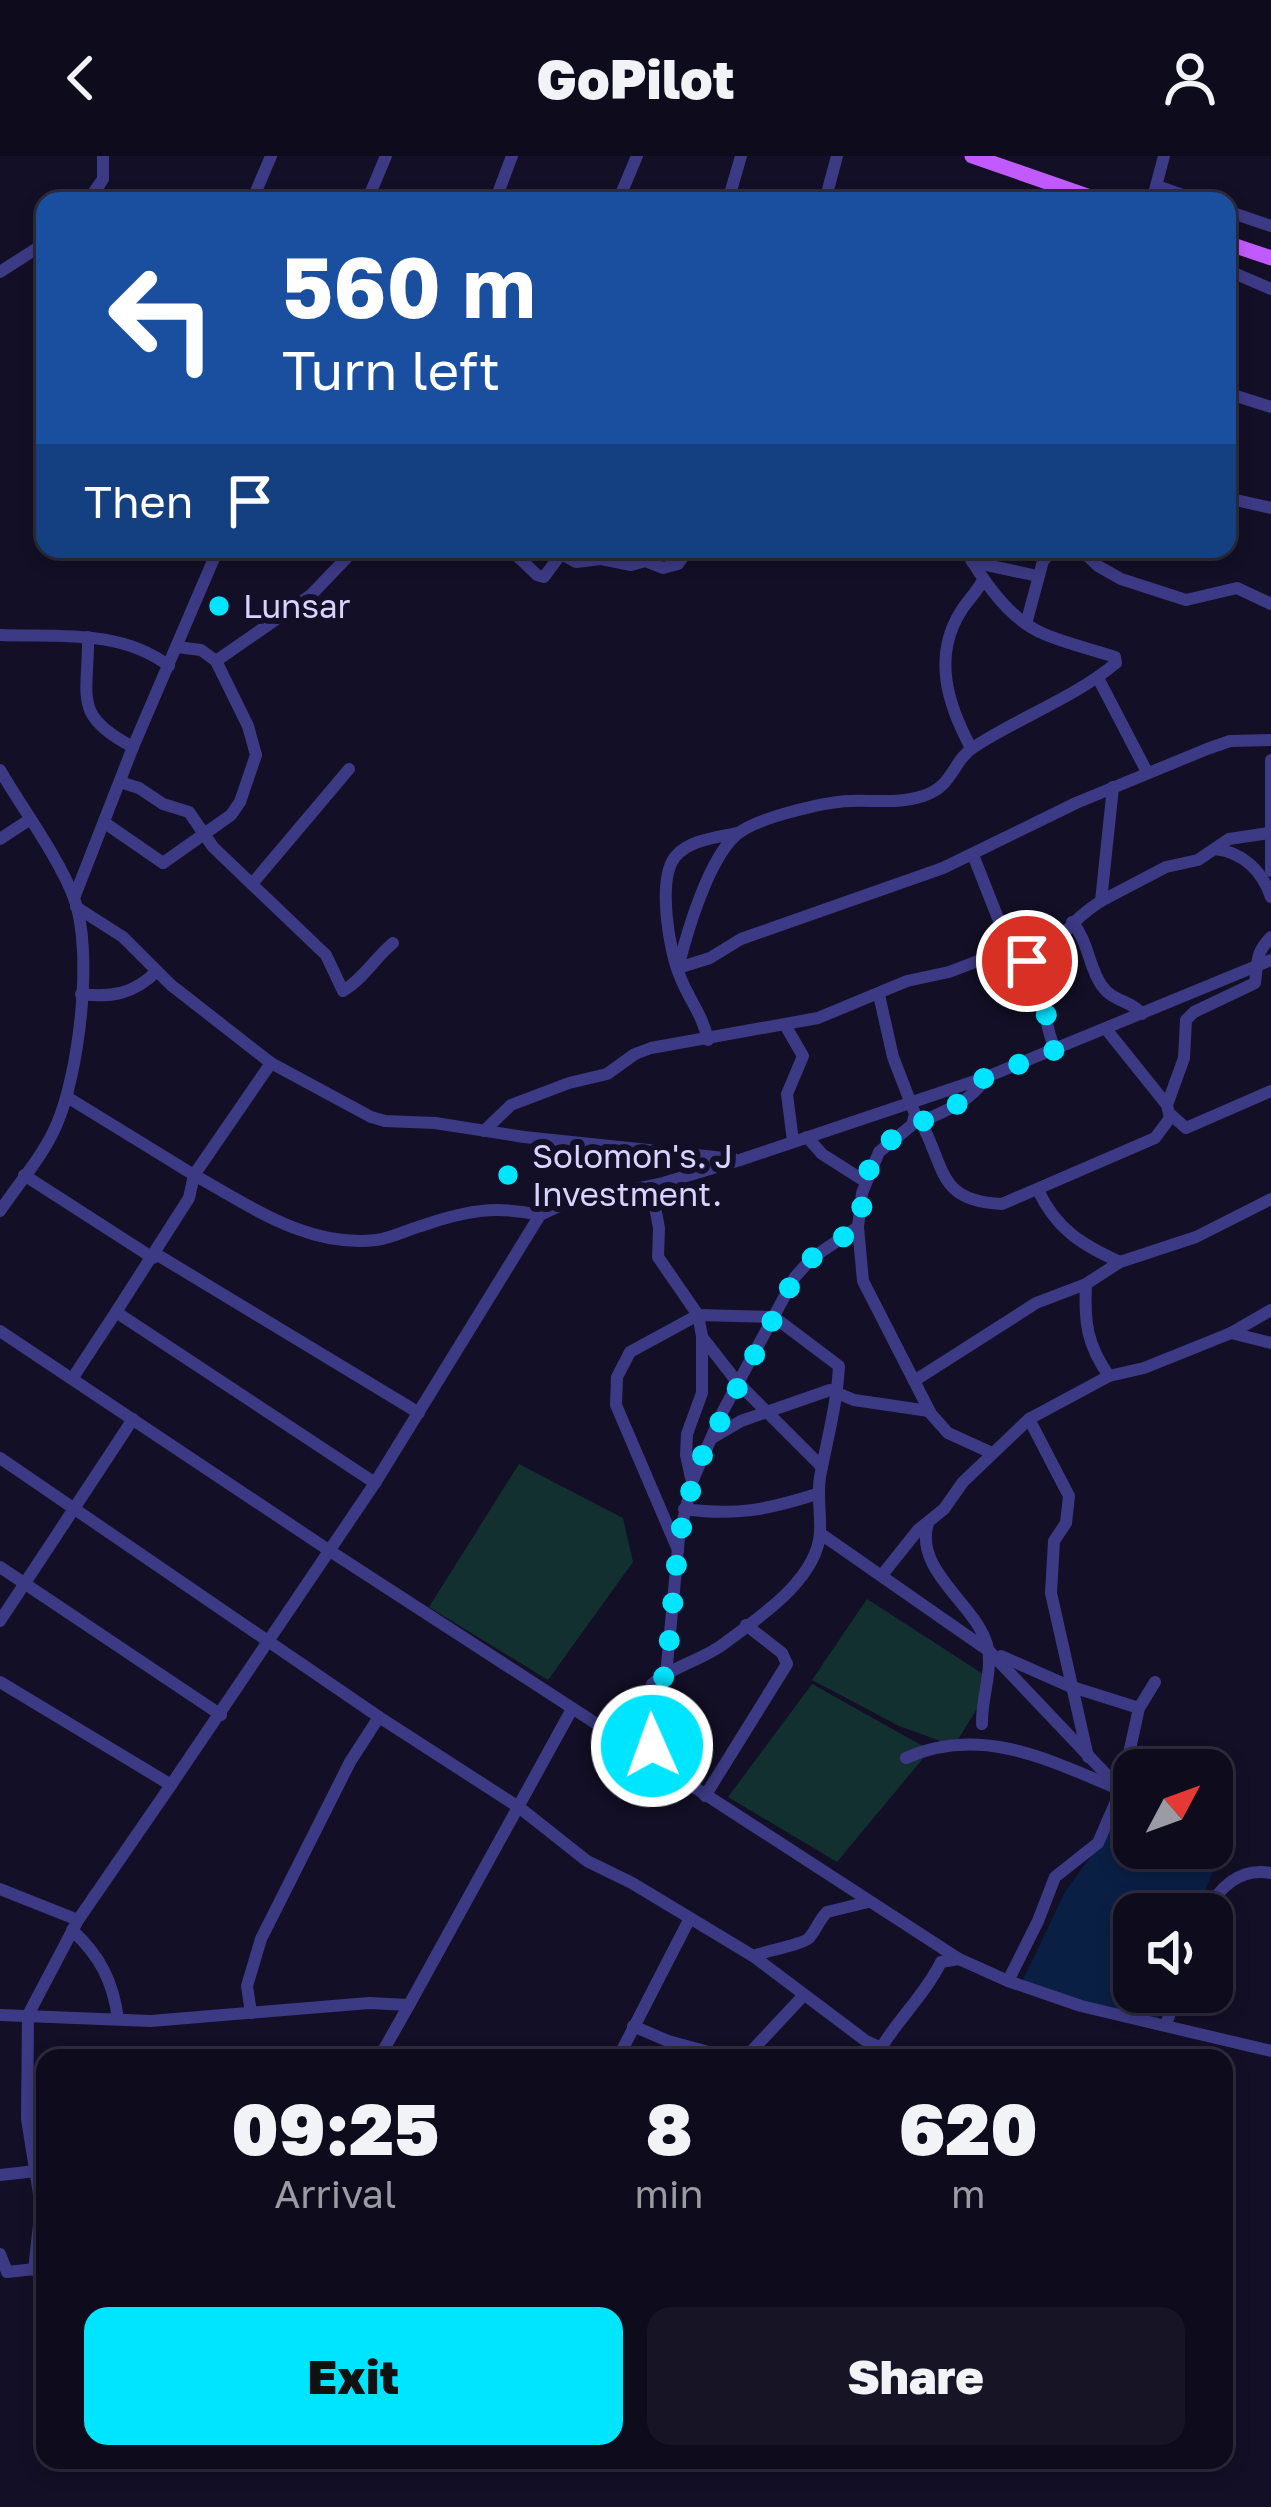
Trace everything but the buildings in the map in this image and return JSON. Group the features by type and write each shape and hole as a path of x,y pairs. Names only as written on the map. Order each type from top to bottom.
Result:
{"main road":[{"path":"972,156 1070,192"},
{"path":"1236,246 1271,258"}],"street":[{"path":"94,192 103,179 103,156"},
{"path":"256,192 271,156"},
{"path":"371,192 386,156"},
{"path":"498,192 512,156"},
{"path":"622,192 637,156"},
{"path":"731,192 741,156"},
{"path":"828,192 838,156"},
{"path":"1155,192 1164,156"},
{"path":"1157,186 1174,192"},
{"path":"1236,214 1271,226"},
{"path":"0,272 36,249"},
{"path":"1236,274 1271,290"},
{"path":"1236,396 1271,407"},
{"path":"1236,500 1271,508"},
{"path":"75,903 133,747 214,558"},
{"path":"216,661 311,595 346,558"},
{"path":"520,558 540,576 547,574 555,558"},
{"path":"570,558 631,565 645,561 671,568 680,558"},
{"path":"708,1040 704,1018 677,968 668,920 672,861 688,846 830,804 925,796 955,774 971,748 1098,678 1116,663 1115,657 1042,634 1026,624 983,580 971,558"},
{"path":"979,558 1038,576"},
{"path":"1026,624 1038,576 1049,558"},
{"path":"1090,558 1121,579 1186,600 1237,588 1271,604"},
{"path":"971,748 949,703 945,662 960,613 983,580"},
{"path":"0,635 126,643 169,666"},
{"path":"88,638 88,667 82,683 92,716 110,735 133,747"},
{"path":"105,823 163,863 204,837 240,802 256,755 248,726 216,661 201,650 177,647"},
{"path":"1098,678 1148,772"},
{"path":"677,968 710,958 741,939 973,854 1148,772 1230,741 1271,740"},
{"path":"1271,760 1271,871"},
{"path":"252,884 349,769"},
{"path":"0,770 75,903 80,928 78,1045 67,1097 52,1135 0,1211"},
{"path":"120,782 189,812 204,837 306,933 335,972 360,970 393,943"},
{"path":"1101,901 1113,787"},
{"path":"0,839 29,820"},
{"path":"677,968 715,865 737,833"},
{"path":"1055,1050 1047,1027 1044,978 1048,958 1072,922 1166,866 1198,860 1229,839 1269,833"},
{"path":"1214,849 1246,860 1271,897"},
{"path":"973,854 996,921 1012,948 1044,978"},
{"path":"75,903 123,937 157,971 271,1063 385,1121 740,1160"},
{"path":"1072,922 1090,950 1103,988 1114,999 1135,1005 1142,1014"},
{"path":"879,995 893,1058 947,1180 967,1200 1002,1204 1162,1132 1184,1058 1186,1019 1256,983 1259,949 1271,937"},
{"path":"484,1131 512,1105 607,1074 635,1054 818,1018 908,981 949,972 1012,948"},
{"path":"992,1453 948,1433 929,1411 866,1291 858,1227 866,1182 879,1152 917,1117 984,1078 1271,960"},
{"path":"80,994 126,993 157,971"},
{"path":"785,1025 803,1056 788,1094 800,1139 866,1182"},
{"path":"1106,1029 1186,1128 1271,1091"},
{"path":"72,1379 189,1198 194,1175 271,1063"},
{"path":"67,1097 194,1175 292,1228 325,1240 379,1240 468,1209 494,1207 540,1215"},
{"path":"36,2152 27,2119 28,2015 75,1925 375,1483 540,1215 563,1204 650,1186 800,1139 917,1117"},
{"path":"24,1175 419,1413"},
{"path":"650,1186 659,1233 658,1257 698,1315 702,1336 702,1393 687,1434 692,1482"},
{"path":"1038,1190 1048,1212 1064,1230 1086,1247 1120,1262"},
{"path":"914,1381 1036,1303 1086,1284 1120,1262 1196,1237 1271,1199"},
{"path":"666,1675 678,1550 692,1482 738,1383 805,1265 858,1227"},
{"path":"1086,1284 1086,1334 1109,1376"},
{"path":"882,1575 992,1453 1029,1419 1109,1376 1144,1368 1232,1333 1271,1310"},
{"path":"116,1312 375,1483"},
{"path":"647,1757 652,1746 649,1690 666,1675 721,1646 798,1579 821,1534 817,1494 837,1393 837,1363 774,1317 698,1315 630,1352 622,1363 614,1392 678,1550"},
{"path":"0,1330 330,1551 959,1959 1081,2006 1271,2051"},
{"path":"1232,1333 1271,1343"},
{"path":"702,1336 738,1383 822,1467"},
{"path":"711,1439 723,1429 816,1394 837,1393 854,1400 929,1411"},
{"path":"0,1621 133,1419"},
{"path":"1029,1419 1070,1496 1066,1522 1054,1541 1053,1615 1068,1660 1069,1686 1088,1758"},
{"path":"0,1458 520,1808 586,1861 753,1956 872,2049"},
{"path":"684,1509 728,1515 763,1511 817,1494"},
{"path":"929,1522 926,1537 934,1568 977,1623 989,1651 1113,1782"},
{"path":"821,1534 989,1651 1069,1686 1138,1708"},
{"path":"0,1568 220,1715"},
{"path":"705,1796 787,1664 782,1652 746,1625"},
{"path":"982,1724 989,1651"},
{"path":"0,1682 171,1784"},
{"path":"1130,1749 1138,1708 1155,1682"},
{"path":"385,2049 572,1709"},
{"path":"250,2013 247,1986 261,1940 350,1762 379,1717"},
{"path":"906,1758 982,1742 1041,1756 1113,1787"},
{"path":"1008,1981 1055,1877 1098,1843 1113,1808"},
{"path":"1218,1893 1238,1876 1256,1870 1271,1873"},
{"path":"0,1889 75,1925 99,1958 114,1994 118,2019"},
{"path":"753,1956 782,1945 800,1946 826,1912 868,1902"},
{"path":"622,2049 690,1918"},
{"path":"880,2049 908,2006 934,1979 941,1962 959,1959"},
{"path":"753,2049 803,1996"},
{"path":"0,2014 151,2021 369,2003 410,2005"},
{"path":"1166,2024 1170,2013"},
{"path":"633,2026 696,2049"},
{"path":"0,2175 36,2171"},
{"path":"0,2254 7,2272 36,2269"}],"green space":[{"path":"519,1464 623,1518 633,1562 548,1680 429,1607"},
{"path":"867,1599 994,1681 954,1746 899,1726 812,1680"},
{"path":"812,1684 930,1750 837,1862 728,1797"}],"water":[{"path":"1113,1826 1113,1869 1213,1869 1205,1893 1113,1893 1113,2010 1020,1986 1065,1892"},
{"path":"1123,2013 1160,2013 1157,2022"}],"place":[{"name":"Lunsar","path":"219,606"},
{"name":"Solomon's. J Investment.","path":"508,1175"}],"route":[{"path":"652,1746 649,1690 656,1679 666,1675 679,1538 697,1466 795,1277 812,1258 858,1227 862,1193 879,1152 912,1125 943,1114 975,1092 984,1078 1055,1050 1047,1027 1044,978 1027,961"}]}
